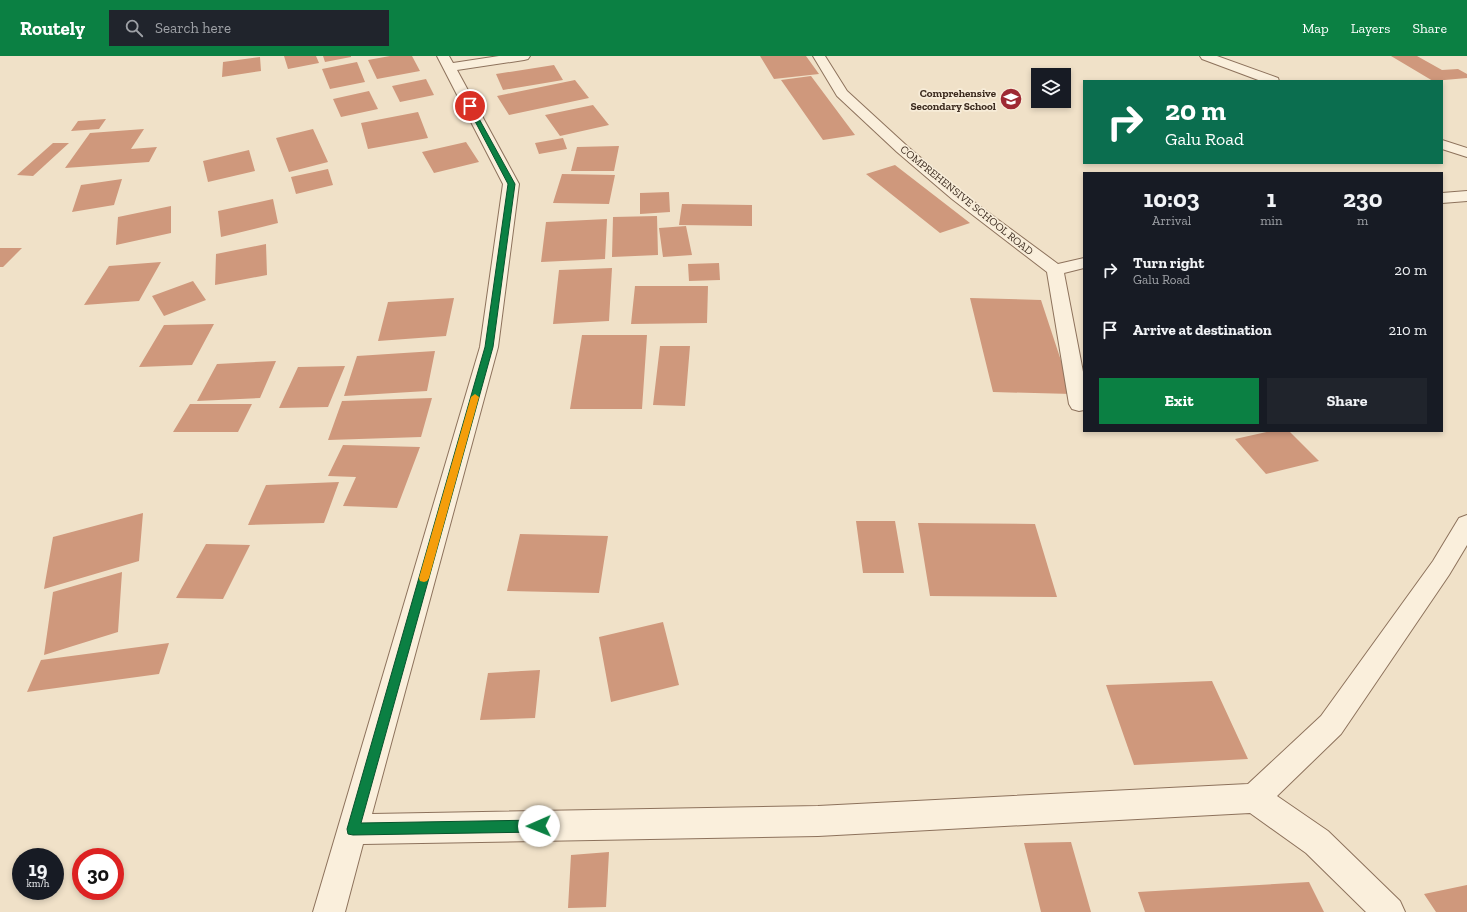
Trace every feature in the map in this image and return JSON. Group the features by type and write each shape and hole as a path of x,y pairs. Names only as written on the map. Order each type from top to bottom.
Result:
{"street":[{"path":"329,912 489,347 512,184 446,61 524,56"},
{"name":"COMPREHENSIVE SCHOOL ROAD","path":"818,56 842,92 902,149 957,196 1055,270"},
{"path":"1206,56 1270,80"},
{"path":"1443,144 1467,153"},
{"path":"1443,198 1467,196"},
{"path":"1079,404 1055,270 1083,264"},
{"path":"1254,798 1331,725 1441,568 1467,524"},
{"path":"353,829 818,821 1254,798 1317,842 1389,912"}],"building":[{"path":"284,56 316,56 319,63 288,69"},
{"path":"323,56 351,56 351,57 325,62"},
{"path":"390,56 412,56 420,71 377,79 368,60"},
{"path":"760,56 806,56 819,74 774,79"},
{"path":"1391,56 1417,56 1442,70 1458,69 1467,74 1467,78 1431,80"},
{"path":"260,57 261,71 222,77 223,62"},
{"path":"357,62 365,82 330,89 322,69"},
{"path":"554,65 563,80 503,90 496,74"},
{"path":"811,76 855,135 823,140 781,80"},
{"path":"426,79 434,95 400,102 392,86"},
{"path":"575,80 589,98 509,115 497,96"},
{"path":"369,91 378,109 341,117 333,99"},
{"path":"593,105 609,125 560,136 545,115"},
{"path":"418,112 428,138 368,149 361,123"},
{"path":"106,119 99,129 71,131 78,121"},
{"path":"144,129 131,149 157,147 149,162 65,168 90,133"},
{"path":"313,129 328,162 289,172 276,138"},
{"path":"563,138 567,149 539,154 535,143"},
{"path":"466,142 479,162 434,173 422,152"},
{"path":"53,143 69,143 33,176 17,175"},
{"path":"619,146 614,171 571,171 577,147"},
{"path":"249,150 255,171 208,182 203,161"},
{"path":"895,165 970,223 940,233 866,174"},
{"path":"328,169 333,185 296,194 291,177"},
{"path":"562,174 615,175 609,204 553,203"},
{"path":"122,179 114,205 72,212 81,185"},
{"path":"669,192 670,212 640,214 640,193"},
{"path":"273,199 278,223 221,237 218,211"},
{"path":"682,204 752,205 752,226 679,225"},
{"path":"171,206 171,233 116,245 118,217"},
{"path":"657,216 658,255 612,257 613,217"},
{"path":"607,219 605,259 541,262 546,222"},
{"path":"686,226 692,255 663,257 659,228"},
{"path":"266,244 267,275 215,285 216,254"},
{"path":"0,248 22,248 3,267 0,267"},
{"path":"161,262 139,301 84,305 109,266"},
{"path":"719,263 720,280 689,281 688,264"},
{"path":"612,268 609,321 553,324 559,270"},
{"path":"193,281 206,300 164,316 152,296"},
{"path":"635,286 708,286 707,323 631,324"},
{"path":"454,298 446,336 378,341 388,302"},
{"path":"970,298 1041,300 1072,394 993,392"},
{"path":"214,324 192,365 139,367 164,325"},
{"path":"582,335 647,335 642,409 570,409"},
{"path":"660,346 690,346 685,406 653,405"},
{"path":"435,351 427,391 344,396 357,356"},
{"path":"276,361 260,398 197,401 217,364"},
{"path":"345,366 328,407 279,408 298,367"},
{"path":"432,398 421,437 328,440 342,401"},
{"path":"190,404 252,404 238,432 173,432"},
{"path":"1266,432 1290,432 1319,461 1266,474 1235,439"},
{"path":"343,445 420,447 397,508 343,506 356,477 328,476"},
{"path":"339,482 324,523 248,525 266,485"},
{"path":"143,513 139,561 44,589 53,537"},
{"path":"856,521 895,521 904,573 863,573"},
{"path":"918,523 1035,524 1057,597 930,596"},
{"path":"520,534 608,536 599,593 507,591"},
{"path":"206,544 250,545 223,599 176,598"},
{"path":"122,572 118,632 44,655 53,592"},
{"path":"663,622 679,685 611,702 599,637"},
{"path":"169,643 159,674 27,692 41,660"},
{"path":"540,670 535,718 480,720 488,673"},
{"path":"1212,681 1248,759 1134,765 1106,685"},
{"path":"1071,842 1091,912 1041,912 1024,843"},
{"path":"609,852 606,907 568,908 571,855"},
{"path":"1309,882 1324,912 1145,912 1138,892"},
{"path":"1467,885 1467,912 1436,912 1424,894"}],"slow traffic":[{"path":"424,578 475,397"}],"place":[{"name":"Comprehensive Secondary School","path":"1011,99"}],"route":[{"path":"470,106 512,184 489,347 353,829 539,826"}]}
